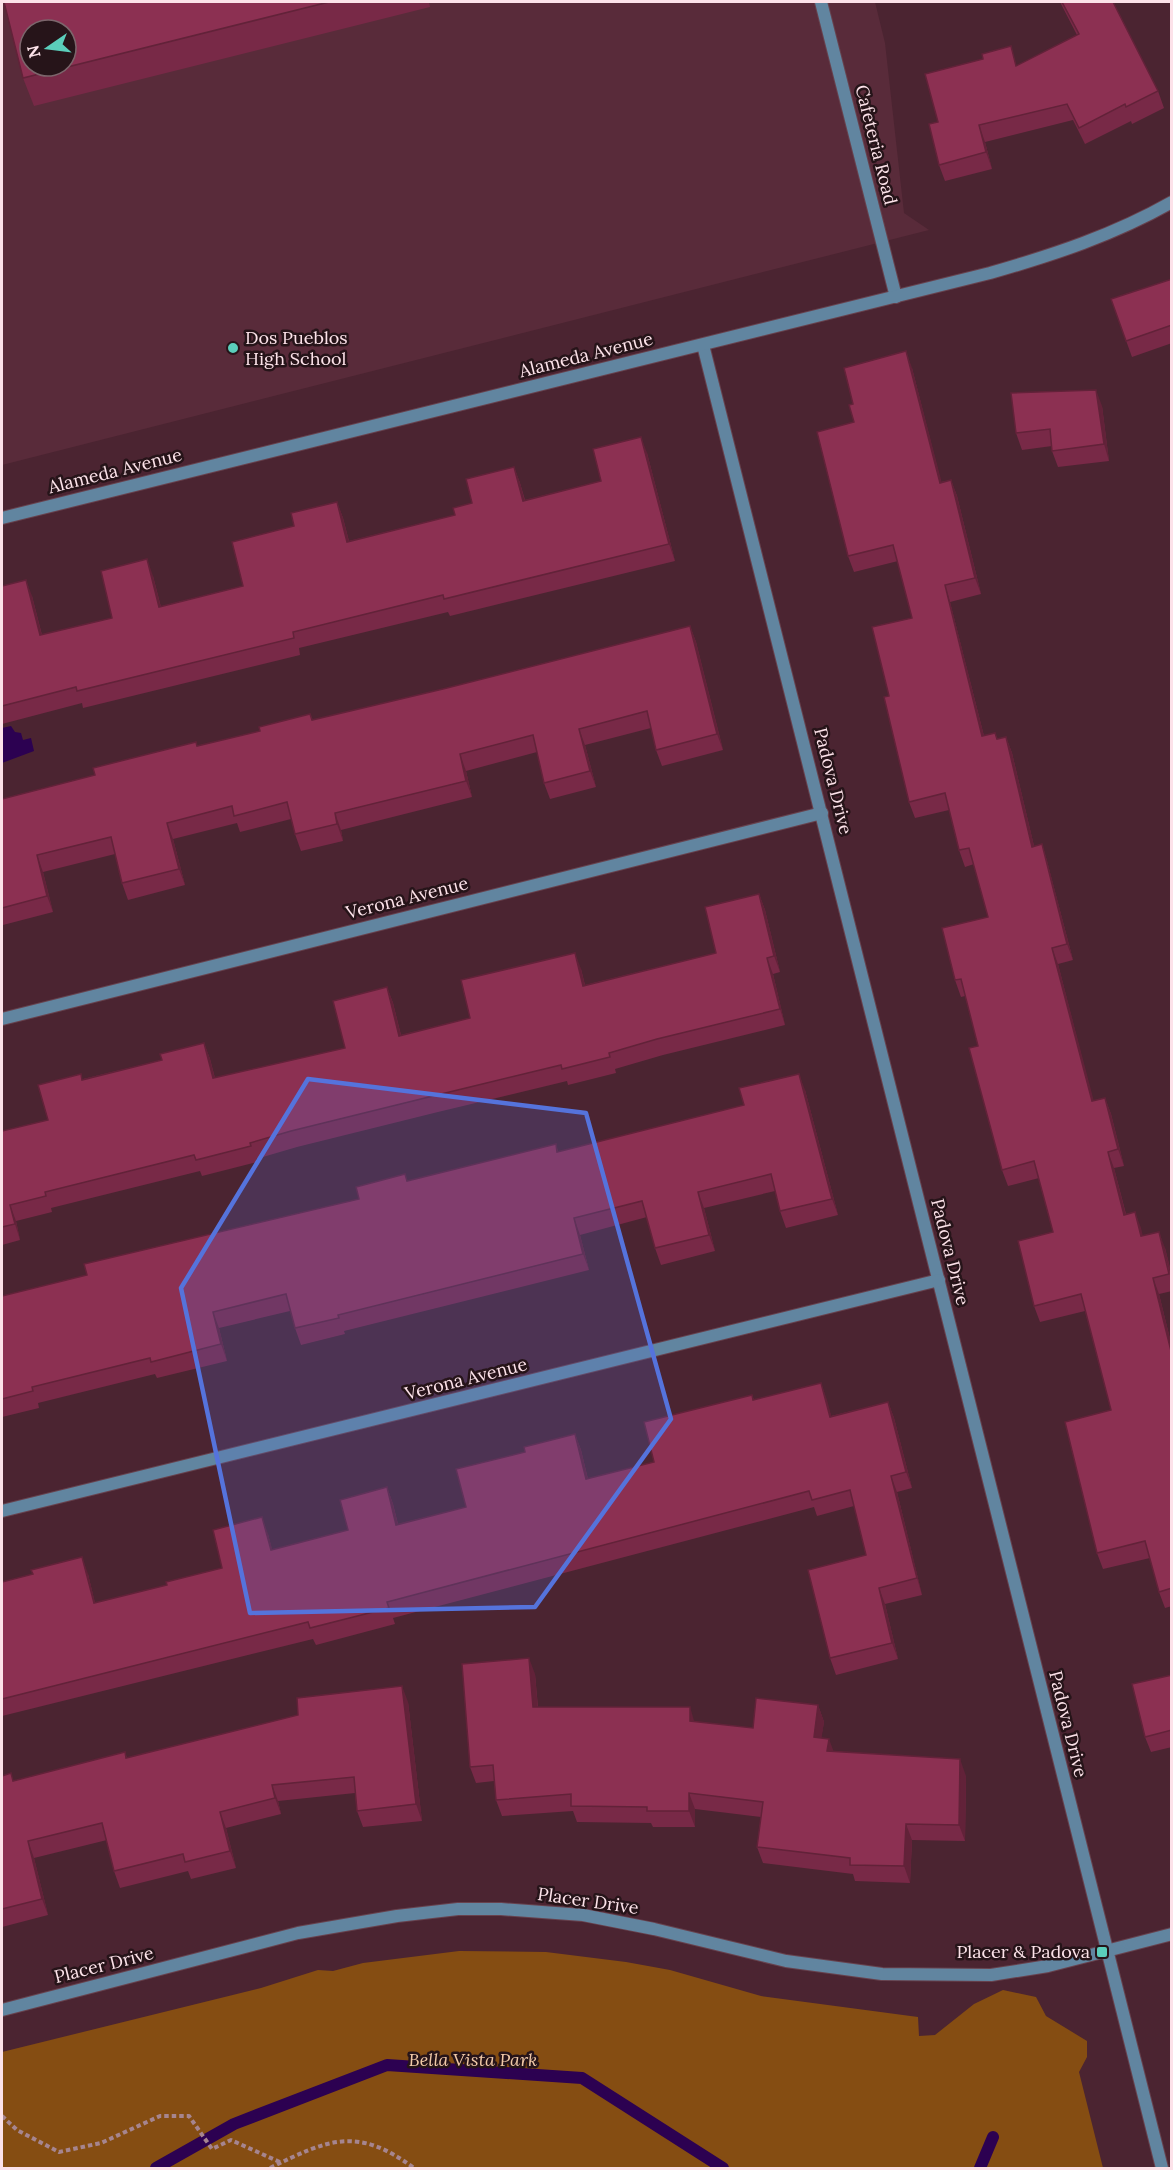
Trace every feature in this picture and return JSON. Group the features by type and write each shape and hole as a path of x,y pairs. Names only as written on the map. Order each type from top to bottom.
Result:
{"street":[{"name":"Cafeteria Road","path":"821,2 896,297"},
{"name":"Alameda Avenue","path":"2,518 896,297 1058,254 1115,231 1172,202"},
{"name":"Padova Drive","path":"703,345 1162,2169"},
{"name":"Verona Avenue","path":"2,1019 822,813"},
{"name":"Verona Avenue","path":"2,1511 939,1280"},
{"name":"Placer Drive","path":"2,2010 298,1934 397,1916 458,1909 501,1909 583,1915 654,1929 786,1961 882,1974 991,1975 1048,1966 1106,1953 1172,1934"}],"path":[{"path":"2,2116 17,2130 58,2152 101,2143 160,2116 189,2116 212,2149 231,2140 282,2163"},
{"path":"270,2169 301,2153 332,2143 361,2141 388,2150 414,2169"}],"highlighted area":[{"path":"308,1079 586,1113 671,1419 535,1607 250,1613 181,1288"}],"shaded area":[{"name":"Dos Pueblos High School","path":"2,2 875,2 885,43 904,213 929,230 2,465"},
{"path":"11,726 15,732 21,733 23,740 31,738 34,751 2,763 2,728"}],"green space":[{"name":"Bella Vista Park","path":"459,1951 546,1952 670,1970 761,1996 918,2017 919,2036 935,2035 974,2004 1003,1990 1036,1997 1046,2016 1087,2041 1087,2057 1079,2072 1103,2168 2,2168 2,2052 261,1988 318,1970 333,1971 363,1963"}],"building":[{"path":"4,2 329,2 78,64 78,18 18,18 18,58"},
{"path":"1062,2 1113,2 1158,91 1126,107 1125,104 1079,128 1067,104 979,125 986,152 939,165 929,124 938,122 925,74 983,59 982,54 1011,46 1016,66 1079,34"},
{"path":"1172,279 1172,325 1126,341 1111,299"},
{"path":"906,351 940,483 951,480 975,578 945,585 982,736 995,733 997,739 1006,737 1032,847 1042,844 1067,944 1052,948 1092,1101 1105,1098 1118,1149 1108,1152 1124,1215 1135,1212 1141,1236 1159,1232 1169,1274 1153,1278 1172,1355 1172,1588 1159,1592 1145,1541 1097,1553 1065,1422 1111,1410 1081,1294 1034,1306 1018,1241 1053,1232 1034,1161 1002,1170 969,1048 978,1046 961,979 955,980 942,928 988,917 969,848 959,850 945,793 909,802 884,697 889,696 872,627 912,618 893,545 848,556 817,432 854,422 849,405 853,404 844,368"},
{"path":"1096,390 1104,444 1052,451 1050,429 1016,433 1011,393"},
{"path":"641,437 669,544 444,599 443,595 293,632 294,638 77,691 76,687 2,706 2,586 26,580 40,635 112,618 101,571 147,559 159,607 243,586 232,542 294,526 291,513 337,502 347,542 455,515 453,508 472,503 466,479 514,467 523,501 601,481 593,449"},
{"path":"690,626 717,734 656,750 647,711 579,729 590,771 544,783 533,735 460,754 466,781 335,813 337,824 295,834 287,802 234,816 232,806 167,823 179,869 122,883 111,837 37,855 47,896 2,908 2,799 95,775 93,768 196,742 197,746 260,731 259,727 310,714 312,720"},
{"path":"759,894 774,956 767,958 780,1009 657,1039 609,1053 610,1057 562,1069 561,1065 291,1131 250,1143 251,1146 196,1160 194,1155 45,1192 46,1196 10,1205 15,1224 2,1227 2,1131 48,1120 38,1085 81,1074 82,1080 162,1060 160,1054 204,1043 213,1078 345,1048 333,1001 387,987 399,1036 470,1018 461,980 575,953 583,986 716,953 705,907"},
{"path":"799,1074 832,1199 780,1211 771,1174 698,1192 709,1235 655,1248 642,1201 574,1218 583,1254 338,1315 339,1318 295,1328 286,1294 213,1312 221,1344 151,1362 150,1358 32,1387 33,1391 2,1399 2,1296 87,1275 84,1264 359,1199 356,1187 405,1174 407,1181 556,1144 557,1152 744,1105 739,1088"},
{"path":"821,1383 830,1417 888,1402 906,1472 891,1476 917,1578 879,1588 892,1643 830,1658 808,1570 866,1555 850,1490 812,1500 809,1491 387,1602 389,1608 310,1628 308,1622 2,1699 2,1582 33,1574 31,1570 82,1557 94,1603 167,1585 166,1582 222,1568 213,1530 262,1517 271,1550 348,1530 340,1500 387,1487 396,1525 466,1507 456,1469 525,1452 524,1447 575,1434 586,1479 654,1462 644,1422 752,1395 753,1400"},
{"path":"529,1658 533,1707 690,1707 690,1721 753,1728 756,1698 818,1705 814,1737 829,1739 827,1751 960,1759 959,1825 906,1824 904,1866 850,1865 850,1858 757,1847 763,1802 689,1793 689,1811 647,1811 647,1807 571,1806 571,1794 496,1800 493,1765 470,1767 462,1664"},
{"path":"1172,1675 1172,1730 1145,1737 1132,1684"},
{"path":"402,1686 416,1804 357,1811 354,1777 272,1785 275,1798 220,1812 230,1851 185,1862 183,1854 114,1871 102,1823 28,1841 42,1899 2,1909 2,1776 11,1773 13,1781 125,1752 126,1758 298,1715 297,1698"}],"waterway":[{"path":"156,2168 234,2124 387,2065 582,2078 723,2168"},
{"path":"980,2168 993,2137"}],"place":[{"name":"Dos Pueblos High School","path":"233,348"},
{"name":"Placer & Padova","path":"1102,1952"}]}
